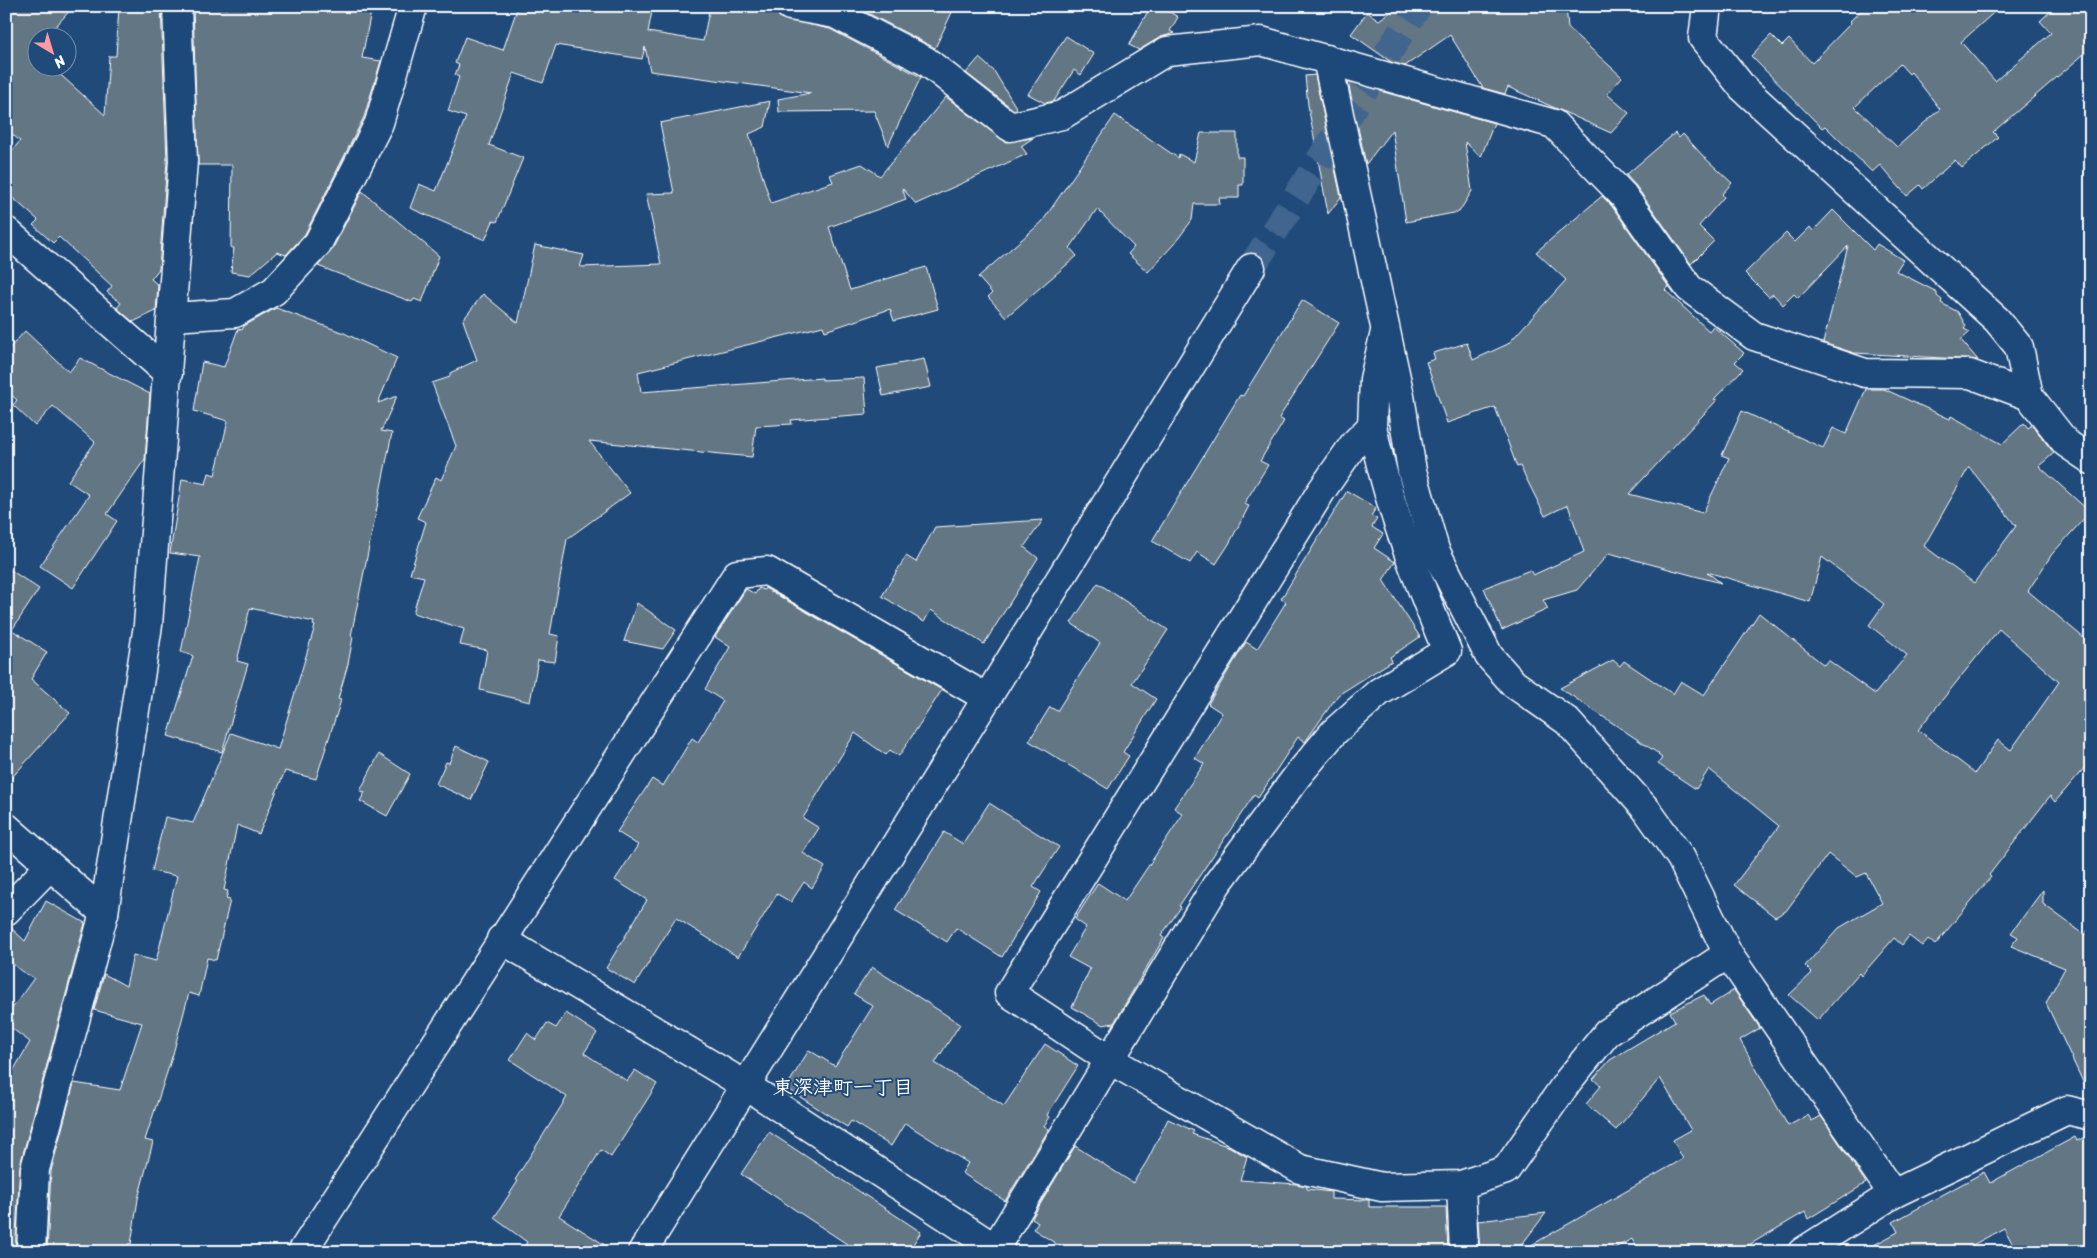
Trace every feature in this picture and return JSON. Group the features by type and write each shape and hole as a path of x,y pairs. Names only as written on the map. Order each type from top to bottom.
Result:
{"street":[{"path":"31,1252 36,1169 104,912 148,625 183,161 177,6"},
{"path":"172,317 235,313 274,291 318,243 379,123 413,6"},
{"path":"790,6 835,14 926,60 1010,127 1062,115 1167,51 1261,41 1554,124 1623,195 1689,288 1754,336 1865,373 1970,374 2029,396"},
{"path":"1708,6 1704,38 1742,88 1997,320 2019,347 2029,396 2066,443 2091,460"},
{"path":"1328,59 1400,396 1412,471 1435,550 1489,656 1514,684 1567,721 1646,809 1681,858 1728,954 1893,1194"},
{"path":"10,242 168,373"},
{"path":"642,1252 987,698 1251,268"},
{"path":"501,939 745,1085 998,1250 1217,884 1298,775 1334,732 1379,692 1446,651 1406,548 1382,474 1372,426 1374,378 1385,332"},
{"path":"1372,426 1354,444 1322,490 1009,993 1110,1060 1300,1169 1382,1187 1461,1185 1506,1170 1568,1081 1607,1033 1728,954"},
{"path":"302,1252 501,939 737,574 767,571 987,698"},
{"path":"6,827 104,912"},
{"path":"6,911 50,867"},
{"path":"1802,1252 1893,1194 2067,1110 2091,1116"},
{"path":"1461,1185 1464,1252"}],"building":[{"path":"6,6 74,6 54,28 28,28 28,78 64,78 105,115 109,56 116,56 119,6 161,6 167,161 159,269 151,279 158,285 156,311 133,322 117,308 121,303 107,292 112,286 59,237 53,243 33,225 38,220 6,192 6,158 20,141 6,129"},
{"path":"193,6 228,9 228,6 372,6 362,58 381,61 364,117 305,234 286,255 277,252 250,275 231,272 234,248 231,248 232,165 198,165"},
{"path":"518,6 653,6 648,32 703,41 710,6 775,6 780,18 830,29 921,77 888,146 874,111 779,112 778,99 811,93 650,71 645,47 642,59 556,45 543,83 514,73 489,145 523,158 497,222 493,221 485,240 410,208 419,184 436,191 466,117 448,111 459,77 455,75 459,65 455,63 465,37 503,50"},
{"path":"854,6 955,6 935,48"},
{"path":"1151,6 1160,6 1178,17 1170,31 1174,33 1159,38 1139,50 1129,45"},
{"path":"1399,6 1566,6 1568,28 1622,77 1607,94 1629,113 1611,133 1508,87 1505,94 1483,88 1450,35 1405,66 1391,62 1351,34 1367,12 1379,20"},
{"path":"1866,6 2001,6 1961,42 1995,81 2051,33 2040,21 2056,6 2091,6 2091,48 1993,132 1998,137 1962,168 1955,160 1923,189 1920,185 1907,196 1880,165 1872,172 1825,126 1822,128 1751,56 1771,35 1782,46 1789,39 1812,63 1851,23 1850,21","holes":["1900,64 1909,74 1911,72 1940,109 1897,147 1855,107"]},
{"path":"1066,36 1094,54 1081,75 1074,70 1054,101 1045,103 1028,94"},
{"path":"979,58 994,71 1017,109 1014,110 966,73"},
{"path":"1315,75 1341,197 1328,214 1308,105 1305,76"},
{"path":"1348,82 1494,123 1481,157 1465,142 1472,191 1459,212 1406,222 1392,130 1366,164"},
{"path":"946,97 1006,142 1033,138 1021,146 1027,154 916,204 902,188 906,199 829,227 850,290 926,267 938,309 894,321 890,309 825,331 823,326 638,372 641,392 822,378 822,380 864,378 867,414 791,420 792,424 756,426 752,457 589,441 630,493 567,539 550,634 559,636 555,662 538,660 530,702 480,690 487,650 460,645 464,629 413,613 424,577 410,574 426,522 417,518 436,477 441,480 456,446 432,383 450,377 450,373 477,360 463,320 483,294 518,323 535,245 584,255 580,267 661,264 646,194 674,193 660,123 770,101 765,127 749,134 771,203 833,182 830,175 862,164 880,176"},
{"path":"1115,115 1178,158 1179,154 1194,162 1201,133 1237,133 1237,157 1243,157 1243,185 1239,185 1239,198 1219,198 1220,204 1194,204 1192,220 1175,243 1148,272 1128,254 1134,247 1097,209 1070,248 1077,256 1006,317 988,297 992,293 978,277 1042,222"},
{"path":"1675,133 1679,138 1683,134 1732,183 1722,194 1724,197 1699,226 1714,241 1691,264 1636,186 1626,175"},
{"path":"362,191 439,256 422,302 414,299 412,302 318,266 332,250"},
{"path":"1602,196 1611,205 1669,287 1665,290 1709,331 1713,326 1744,353 1735,362 1743,369 1714,399 1717,400 1629,494 1703,513 1729,458 1722,455 1742,411 1823,448 1833,428 1846,434 1866,389 1884,389 1950,419 1951,416 2002,444 2024,423 2028,428 2032,425 2054,453 2039,466 2090,512 2052,554 2028,591 2091,644 2091,760 2055,802 2050,796 1989,875 1991,877 1935,945 1928,939 1922,946 1909,936 1902,945 1894,938 1861,976 1859,973 1818,1020 1789,995 1812,973 1805,966 1839,928 1882,903 1866,873 1857,877 1828,854 1786,911 1775,917 1734,885 1779,826 1709,769 1696,789 1658,764 1662,758 1659,754 1560,688 1613,660 1620,666 1624,661 1673,694 1681,681 1704,695 1759,613 1824,665 1828,660 1875,694 1907,655 1869,625 1884,604 1822,557 1810,602 1707,572 1721,583 1609,553 1577,590 1543,600 1548,609 1502,630 1484,588 1530,570 1533,575 1584,552 1568,505 1545,516 1520,466 1517,467 1495,407 1447,423 1426,362 1435,359 1433,353 1467,343 1473,360 1508,344 1566,280 1536,252","holes":["1969,467 2016,526 1974,583 1924,546","1999,629 2059,682 2011,750 1998,740 1975,773 1918,730"]},
{"path":"1833,210 1873,250 1877,244 1903,260 1896,271 1937,292 1937,296 1942,300 1941,303 1958,312 1966,326 1964,329 1970,332 1961,340 1978,360 1854,353 1823,343 1848,246 1798,298 1794,294 1783,305 1773,294 1769,297 1745,273 1786,233 1795,242 1810,227 1813,231"},
{"path":"1302,300 1339,323 1279,418 1284,421 1260,461 1268,465 1244,504 1249,506 1229,544 1216,564 1197,552 1190,563 1152,541 1240,395 1243,396"},
{"path":"276,308 344,333 397,358 378,403 397,396 381,431 392,433 351,636 353,637 348,664 338,699 341,700 316,779 285,771 259,834 237,825 224,890 228,891 226,899 230,900 216,960 207,958 199,996 189,993 173,1054 145,1140 153,1142 138,1199 131,1244 128,1244 127,1252 47,1252 51,1171 74,1083 120,1090 142,1023 94,1010 104,974 126,986 133,955 156,961 177,876 152,871 165,817 193,823 231,733 278,749 315,626 313,625 314,622 250,608 237,661 248,664 222,752 168,736 193,656 181,652 200,557 170,553 182,479 206,484 209,473 215,475 228,421 194,411 202,362 224,367 238,329 242,330 244,326"},
{"path":"25,331 69,372 80,358 150,394 145,459 107,514 117,521 73,588 40,566 89,495 68,481 95,442 53,406 35,426 13,405 17,400 6,390 6,352"},
{"path":"924,359 931,387 883,396 877,368"},
{"path":"1347,491 1376,508 1371,516 1377,519 1372,527 1383,534 1374,548 1395,562 1383,580 1420,637 1390,657 1392,661 1338,695 1305,742 1298,737 1258,798 1254,795 1179,906 1181,907 1161,936 1164,938 1114,1023 1103,1025 1072,1007 1090,969 1068,957 1086,927 1075,919 1098,883 1125,901 1183,814 1174,808 1204,764 1195,758 1222,713 1208,704 1246,642 1257,649 1286,602 1281,599"},
{"path":"1043,520 1024,547 1038,558 984,644 931,610 924,622 882,596 906,556 916,562 935,527"},
{"path":"6,567 39,589 12,630 47,652 31,679 70,713 6,784"},
{"path":"1098,583 1168,630 1132,683 1156,699 1123,752 1129,756 1108,789 1029,741 1050,707 1057,711 1100,643 1071,623"},
{"path":"759,588 764,590 765,588 942,690 899,756 890,750 886,755 855,733 803,818 819,828 803,853 825,867 812,888 804,882 791,902 777,894 738,957 676,918 635,985 606,968 647,900 615,880 638,845 617,832 652,779 663,786 692,738 698,742 723,701 705,689 730,647 715,637 746,589 755,594"},
{"path":"637,603 676,630 663,649 624,641"},
{"path":"456,746 489,762 471,800 436,784 446,762 449,763"},
{"path":"379,754 410,774 387,816 360,801 365,792 360,791"},
{"path":"989,803 1059,847 1033,887 1041,892 1002,957 956,928 947,942 895,910 944,832 963,844"},
{"path":"2043,890 2043,904 2085,935 2091,924 2091,1099 2046,1003 2065,968 2011,946 2018,937 2011,933"},
{"path":"46,901 85,923 20,1165 15,1252 6,1252 6,1083 30,1042 6,1024 6,1017 34,978 21,971 6,958 6,926 9,926 25,941"},
{"path":"872,967 960,1024 935,1063 1004,1106 1045,1044 1078,1066 1047,1115 1050,1117 1044,1126 1049,1129 1005,1201 962,1173 968,1163 905,1123 891,1146 851,1121 847,1127 786,1088 809,1050 835,1066 873,1006 854,994"},
{"path":"1734,990 1760,1028 1740,1040 1788,1126 1808,1115 1812,1121 1821,1116 1866,1183 1808,1219 1805,1212 1737,1252 1639,1252 1632,1239 1607,1252 1519,1252 1683,1159 1673,1140 1691,1130 1660,1078 1616,1130 1586,1104 1601,1086 1593,1079 1610,1060 1675,1021 1670,1012 1704,995 1710,1005"},
{"path":"566,1013 597,1033 584,1053 627,1081 635,1070 657,1084 611,1157 601,1150 559,1216 616,1252 521,1252 527,1242 494,1218 518,1181 515,1180 567,1097 510,1060 527,1033 536,1040 547,1023 556,1028"},
{"path":"1168,1119 1194,1131 1192,1134 1230,1147 1247,1157 1240,1180 1307,1186 1307,1189 1331,1192 1331,1199 1369,1200 1369,1207 1446,1207 1448,1252 1069,1252 1033,1229 1038,1222 1032,1218 1075,1146 1133,1183 1147,1161"},
{"path":"769,1132 921,1232 908,1252 859,1252 741,1174"},
{"path":"2091,1134 2091,1252 2017,1252 2004,1228 1960,1252 1861,1252 1898,1232 1893,1222 1984,1172 1990,1183 2075,1137 2077,1141"},
{"path":"1546,1213 1516,1252 1480,1252 1478,1221"}],"tunnel":[{"path":"1251,268 1418,6"}],"district":[{"name":"東深津町一丁目","path":"843,1087"}]}
